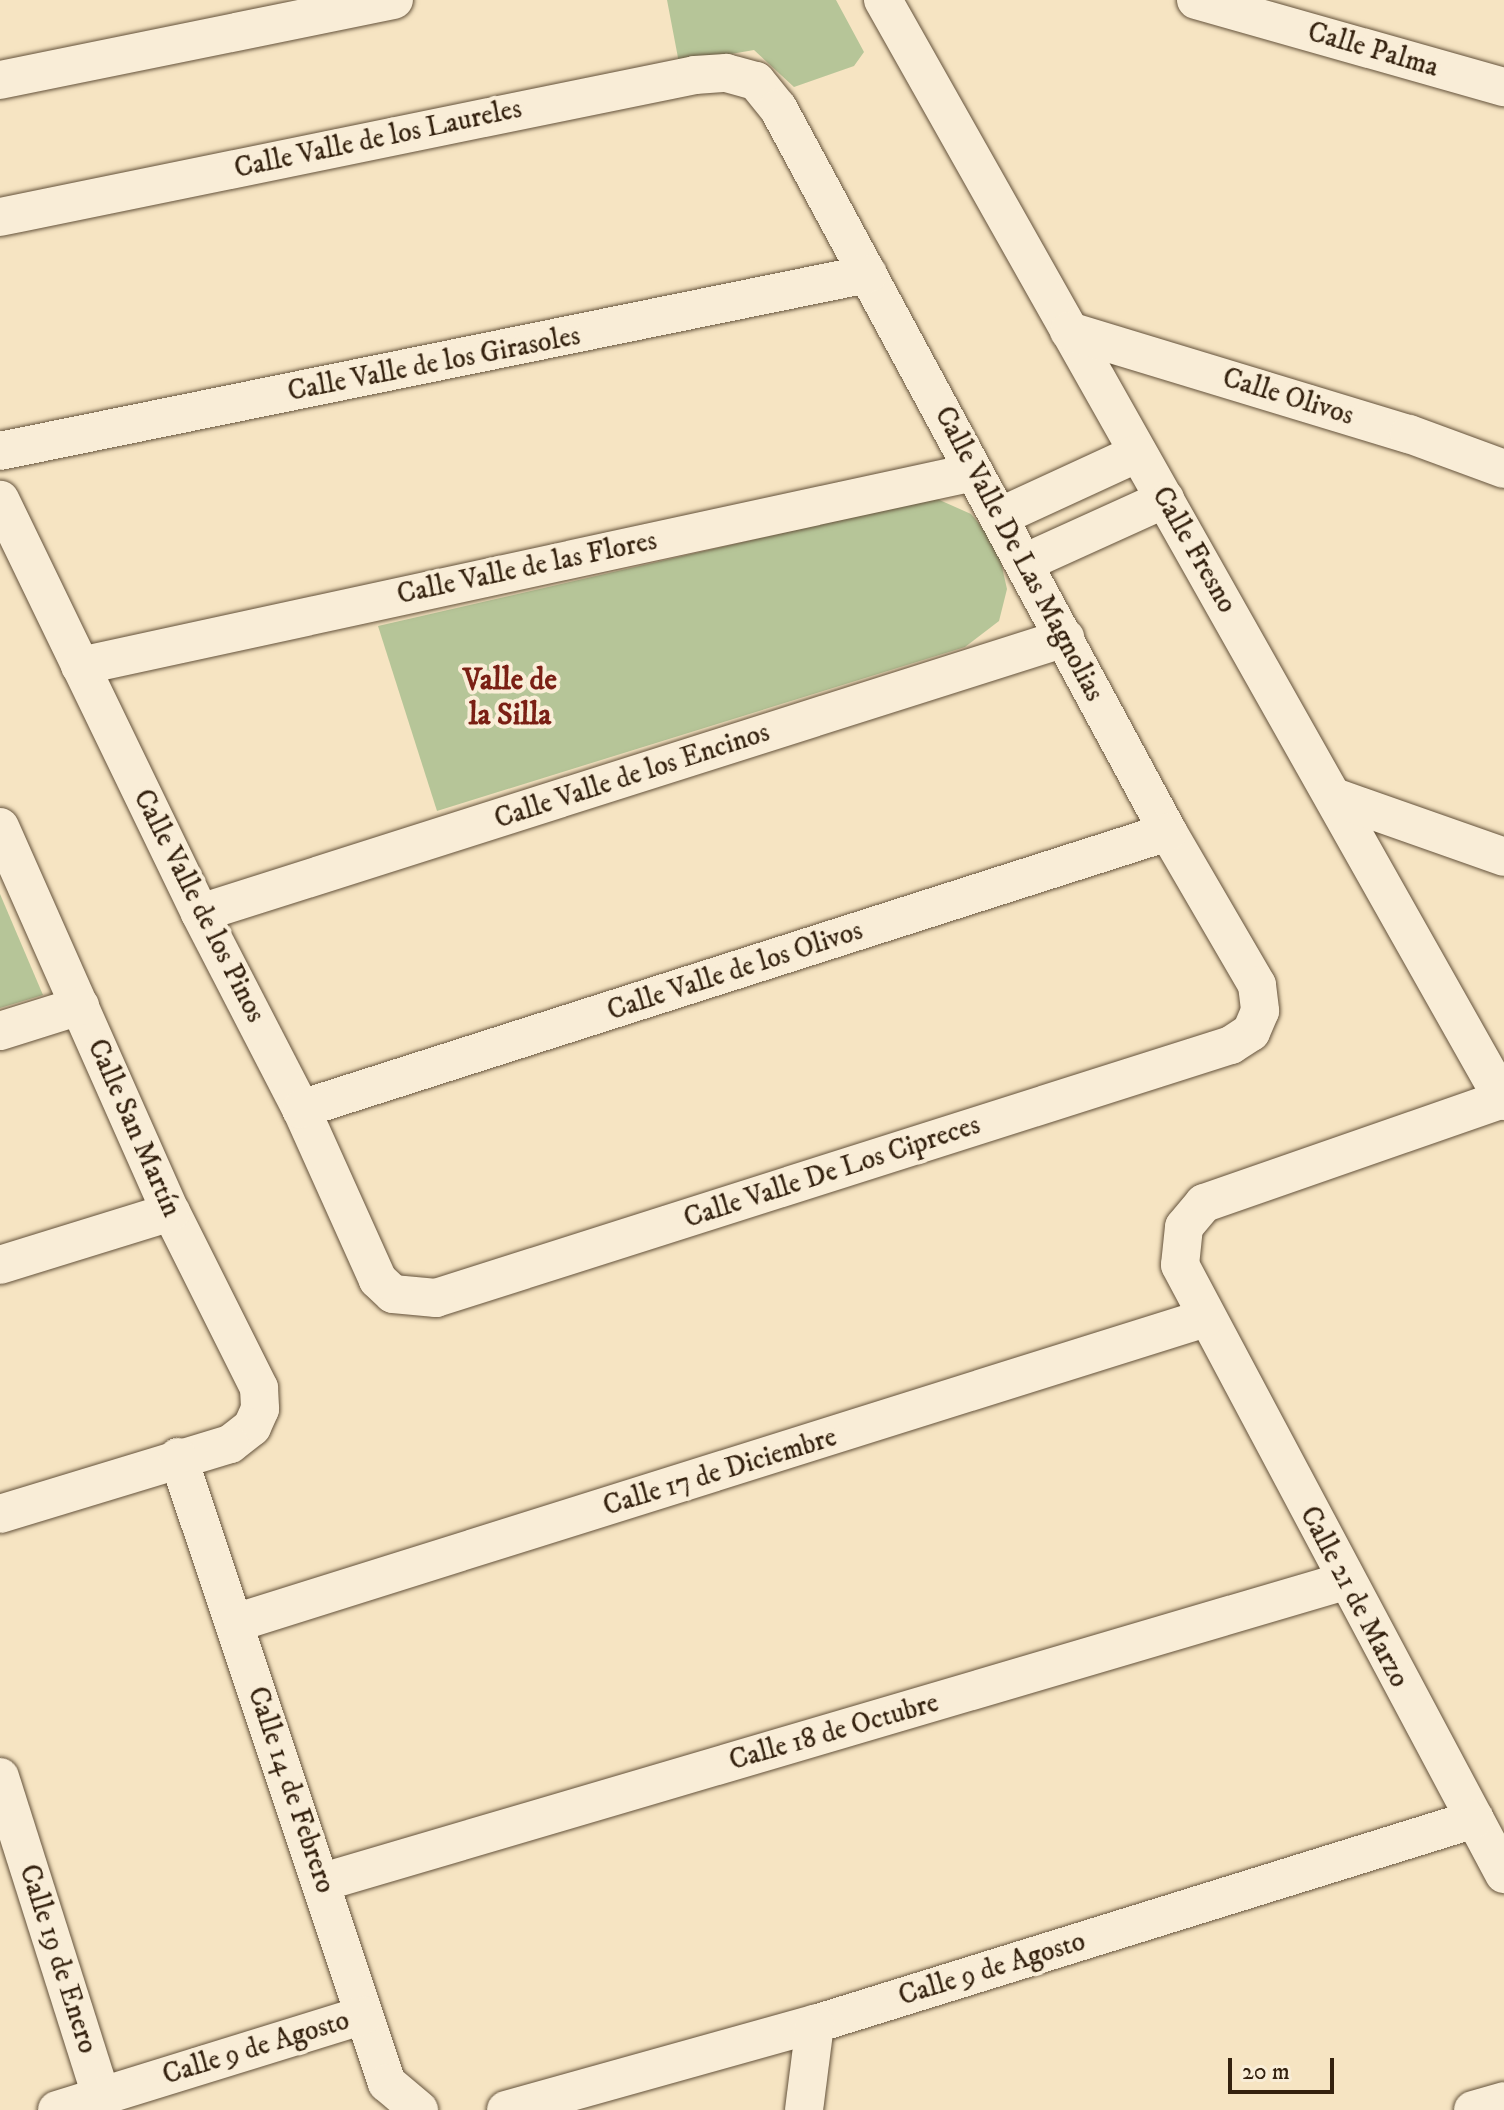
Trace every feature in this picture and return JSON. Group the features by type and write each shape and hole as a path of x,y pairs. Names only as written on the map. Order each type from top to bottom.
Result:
{"street":[{"path":"0,80 394,0"},
{"name":"Calle Fresno","path":"883,0 1504,1100"},
{"name":"Calle Palma","path":"1196,0 1504,87"},
{"name":"Calle Valle de los Laureles","path":"0,217 695,75 726,73 756,81"},
{"name":"Calle Valle De Las Magnolias","path":"756,81 778,108 1168,832 1257,985 1260,1011 1251,1032"},
{"name":"Calle Valle de los Girasoles","path":"0,451 868,274"},
{"name":"Calle Olivos","path":"1069,331 1409,434 1504,469"},
{"path":"999,517 1138,453"},
{"name":"Calle Valle de las Flores","path":"80,666 974,472"},
{"path":"1024,563 1165,499"},
{"name":"Calle Valle de los Pinos","path":"0,500 200,913 301,1109 378,1280 393,1294 410,1299"},
{"name":"Calle Valle de los Encinos","path":"200,913 1065,638"},
{"path":"1334,797 1504,857"},
{"name":"Calle San Martín","path":"0,827 171,1212 259,1388 260,1409 252,1427 230,1444 178,1457"},
{"name":"Calle Valle de los Olivos","path":"301,1109 1168,832"},
{"path":"0,1031 80,1006"},
{"name":"Calle Valle De Los Cipreces","path":"410,1299 436,1298 1231,1045 1251,1032"},
{"name":"Calle 21 de Marzo","path":"1504,1100 1204,1203 1184,1227 1180,1265 1205,1318 1504,1874"},
{"path":"0,1265 171,1212"},
{"name":"Calle 17 de Diciembre","path":"235,1623 1205,1318"},
{"path":"0,1514 178,1457"},
{"name":"Calle 14 de Febrero","path":"178,1457 323,1882 387,2083 419,2110"},
{"name":"Calle 18 de Octubre","path":"323,1882 1345,1581"},
{"name":"Calle 19 de Enero","path":"0,1777 101,2096"},
{"name":"Calle 9 de Agosto","path":"514,2110 815,2024 1475,1819"},
{"name":"Calle 9 de Agosto","path":"57,2110 363,2015"},
{"path":"804,2110 815,2024"},
{"path":"1473,2110 1504,2101"}],"green space":[{"path":"667,0 836,0 864,52 854,66 794,87 754,50 679,63"},
{"path":"935,498 971,514 997,545 1007,589 999,621 965,647 437,811 378,626"},
{"path":"0,894 43,995 0,1008"}],"district":[{"name":"Valle de la Silla","path":"510,698"}]}
